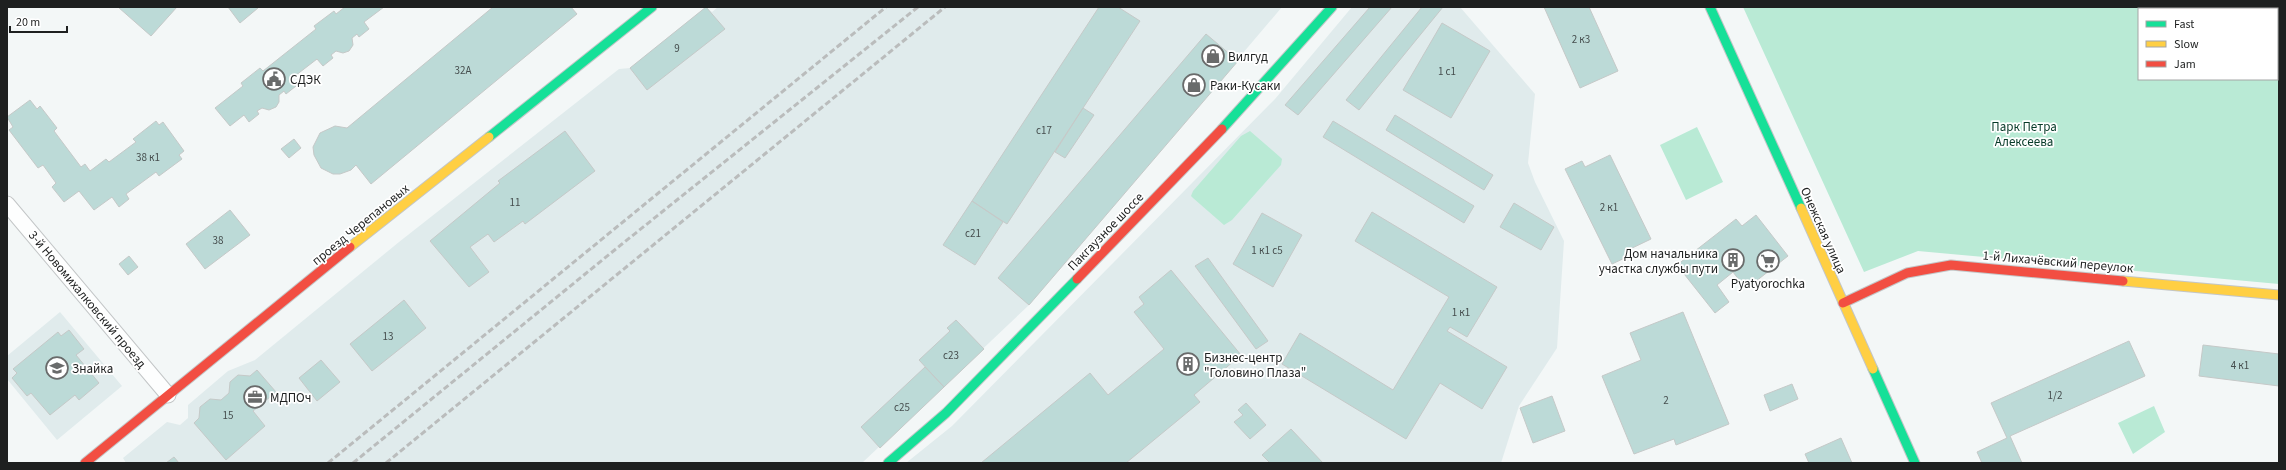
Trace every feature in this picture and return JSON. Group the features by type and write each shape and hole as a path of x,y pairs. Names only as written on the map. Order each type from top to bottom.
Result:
{"street":[{"name":"проезд Черепановых","path":"85,463 652,7"},
{"name":"Пакгаузное шоссе","path":"888,463 946,413 1029,328 1248,102 1332,7"},
{"name":"Онежская улица","path":"1710,7 1915,463"},
{"name":"3-й Новомихалковский проезд","path":"7,204 168,395"},
{"name":"1-й Лихачёвский переулок","path":"1843,303 1903,273 1927,266 1951,265 2279,295"}],"shaded area":[{"path":"706,7 712,12 718,7 1282,7 1029,305 862,463 126,463 123,458 167,422 180,425 188,418 188,405 228,371 255,360 399,242 619,69 630,68"},
{"path":"1352,7 1460,7 1535,94 1528,163 1535,182 1564,241 1557,348 1519,406 1501,463 906,463 952,426 1275,99"},
{"name":"Знайка","path":"60,312 122,386 57,440 7,379 7,356"}],"green space":[{"name":"Парк Петра Алексеева","path":"1743,7 2279,7 2279,284 1918,251 1864,272"},
{"path":"1697,127 1723,182 1686,200 1660,145"},
{"path":"1250,131 1282,159 1281,165 1232,220 1224,225 1191,196 1193,191 1241,136"},
{"path":"2154,406 2165,432 2133,454 2118,423"}],"building":[{"path":"118,7 177,7 151,36"},
{"path":"228,7 257,7 258,8 240,23"},
{"path":"345,7 384,7 364,22 369,29 359,37 357,34 352,38 353,45 349,51 343,53 336,51 331,55 333,58 323,66 317,59 291,79 296,86 286,94 284,91 279,95 279,102 276,107 269,110 262,108 257,111 259,114 249,122 244,115 230,126 215,108 243,86 241,83 260,68 263,71 316,29 314,26 334,11 336,14"},
{"path":"493,7 571,7 577,14 371,184 356,165 351,170 340,174 333,174 321,168 314,155 313,147 320,133 335,126 347,128"},
{"path":"706,7 725,29 647,90 630,68"},
{"path":"1099,7 1118,7 1140,21 1007,224 972,201"},
{"path":"1370,7 1392,7 1298,115 1285,105"},
{"path":"1422,7 1443,7 1359,110 1346,100"},
{"path":"1544,7 1589,7 1618,71 1580,88"},
{"path":"1442,23 1490,51 1451,118 1403,90"},
{"path":"1206,34 1238,61 1029,305 998,278"},
{"path":"30,100 37,109 40,106 57,128 54,131 81,167 85,164 90,171 106,159 109,162 136,142 133,139 156,121 159,125 163,122 184,151 179,155 182,159 159,176 156,172 126,194 129,199 119,207 112,197 94,210 79,191 64,202 52,187 56,183 43,165 38,168 9,130 13,127 7,117"},
{"path":"1083,108 1094,115 1065,158 1055,152"},
{"path":"1395,115 1493,175 1484,190 1386,130"},
{"path":"1333,121 1474,206 1464,223 1323,137"},
{"path":"565,131 595,171 525,224 523,221 494,242 488,234 470,247 489,272 469,287 430,241 500,183 498,181"},
{"path":"294,139 301,148 289,158 281,149"},
{"path":"1610,155 1651,239 1626,251 1629,256 1612,264 1565,169 1582,161 1585,167"},
{"path":"972,201 1003,222 975,265 943,245"},
{"path":"1514,203 1554,227 1541,250 1500,227"},
{"path":"230,210 250,235 205,269 186,244"},
{"path":"1372,212 1497,287 1467,337 1450,327 1447,331 1507,367 1482,409 1440,383 1406,439 1282,364 1300,333 1393,390 1449,297 1355,241"},
{"path":"1262,213 1302,235 1273,287 1233,264"},
{"name":"Дом начальника участка службы пути","path":"1756,215 1788,256 1746,289 1733,272 1717,285 1729,302 1715,313 1677,265 1736,219 1742,226"},
{"path":"129,256 138,267 128,275 119,264"},
{"path":"1208,258 1268,341 1256,349 1195,266"},
{"name":"Бизнес-центр \"Головино Плаза\"","path":"1171,270 1241,355 1194,395 1200,402 1126,463 981,463 1090,373 1108,395 1164,349 1134,312 1144,304 1139,297"},
{"path":"404,300 426,328 372,371 350,344"},
{"path":"1683,312 1729,424 1676,445 1674,439 1634,454 1602,376 1641,360 1630,333"},
{"path":"956,320 984,349 944,387 919,360 950,331 947,328"},
{"path":"69,330 84,349 76,355 99,383 79,400 75,395 50,415 31,393 27,396 12,378 17,373 13,369 58,332 61,336"},
{"path":"2129,341 2145,376 2010,436 2022,463 1982,463 1977,452 2007,438 1991,403"},
{"path":"2203,345 2279,354 2279,386 2199,376"},
{"path":"321,360 340,382 317,401 299,378"},
{"path":"925,367 944,387 880,448 861,427"},
{"path":"257,370 276,392 253,411 265,426 226,460 194,423 199,418 200,407 210,399 221,400 229,393 230,382 238,375 250,376"},
{"path":"1792,384 1798,399 1770,411 1764,395"},
{"path":"1552,396 1565,431 1533,443 1520,408"},
{"path":"1246,403 1266,425 1250,439 1234,422 1243,415 1238,410"},
{"path":"1291,429 1323,463 1270,463 1262,455"},
{"path":"1841,438 1852,463 1809,463 1805,454"},
{"path":"174,457 179,463 166,463"}],"railway":[{"path":"328,463 886,7"},
{"path":"353,463 622,244 918,7"},
{"path":"386,463 945,7"}],"traffic: fast":[{"path":"489,137 652,7"},
{"path":"1222,129 1332,7"},
{"path":"1710,7 1801,208"},
{"path":"888,463 946,413 1077,279"},
{"path":"1873,369 1915,463"}],"traffic: slow":[{"path":"350,247 489,137"},
{"path":"1801,208 1873,369"},
{"path":"2123,281 2279,295"}],"traffic: jam":[{"path":"1077,279 1222,129"},
{"path":"85,463 350,247"},
{"path":"1843,303 1907,273 1951,265 2123,281"}],"place":[{"name":"Вилгуд","path":"1213,56"},
{"name":"СДЭК","path":"274,79"},
{"name":"Раки-Кусаки","path":"1194,85"},
{"name":"Дом начальника участка службы пути","path":"1733,260"},
{"name":"Pyatyorochka","path":"1768,261"},
{"name":"Бизнес-центр \"Головино Плаза\"","path":"1188,364"},
{"name":"Знайка","path":"57,368"},
{"name":"МДПОч","path":"255,397"}]}
